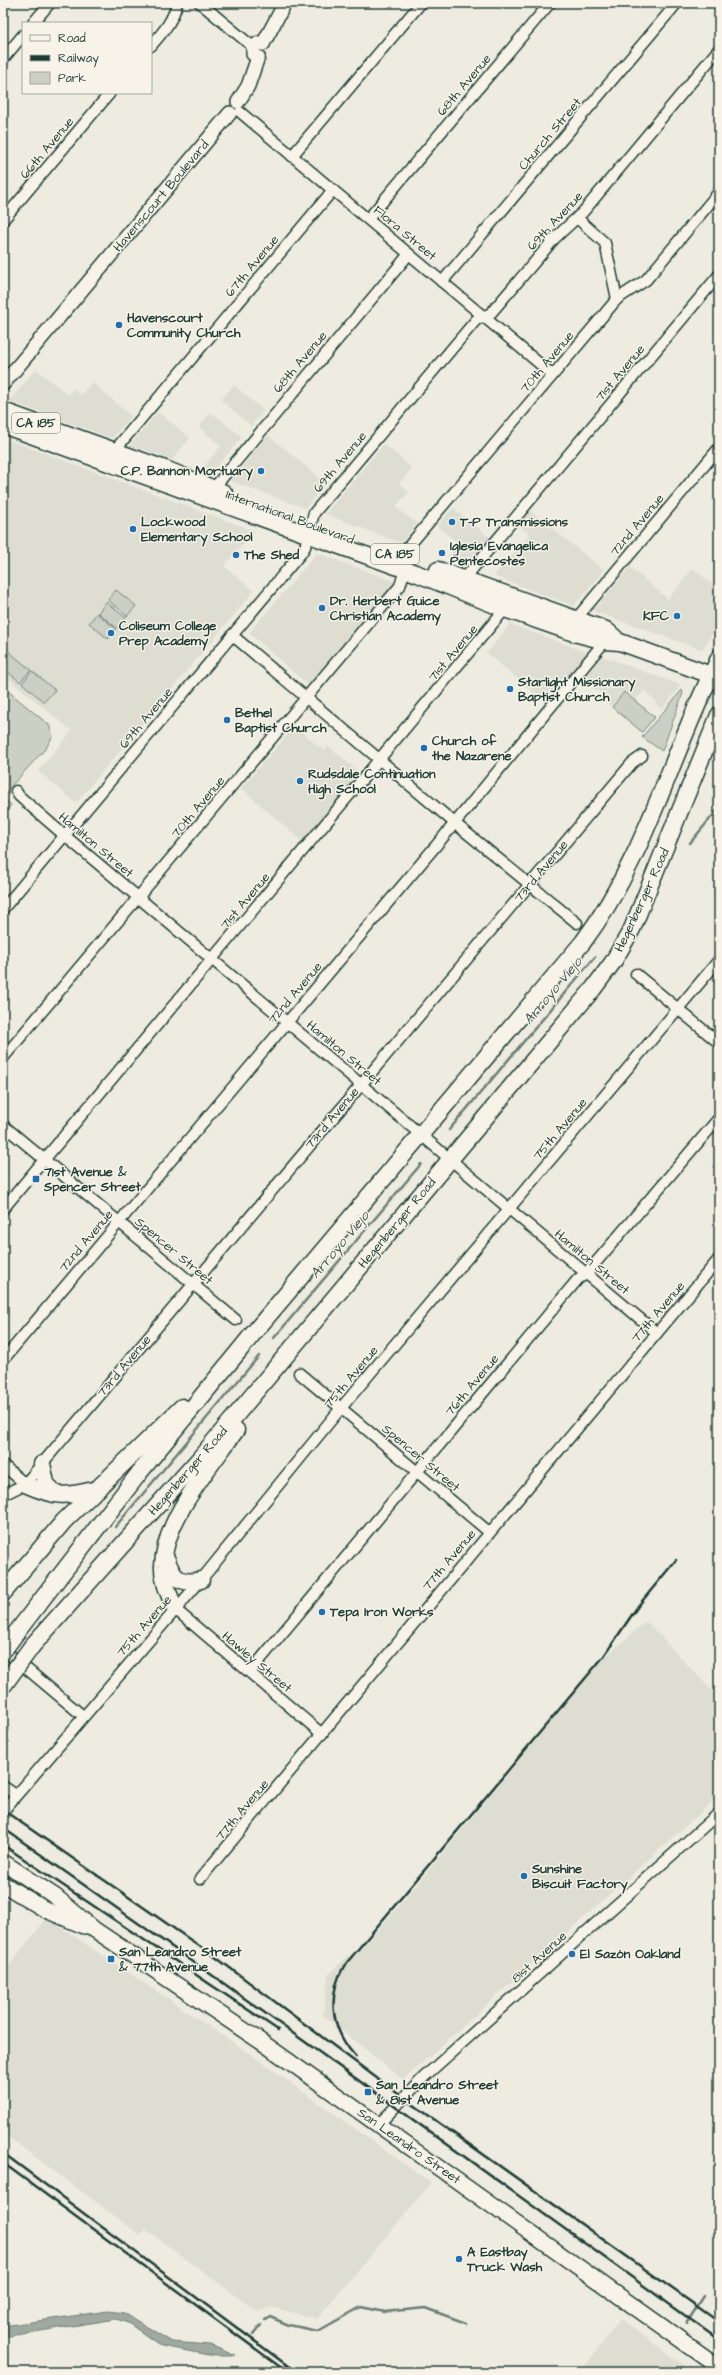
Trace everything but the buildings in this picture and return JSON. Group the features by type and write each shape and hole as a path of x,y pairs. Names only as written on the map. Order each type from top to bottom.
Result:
{"main road":[{"name":"International Boulevard","path":"3,411 213,489 310,529"},
{"name":"International Boulevard","path":"3,425 310,529 405,564 505,609 574,633 612,641 715,676"},
{"name":"International Boulevard","path":"405,564 464,579 606,630 612,641"},
{"path":"715,676 719,658"},
{"name":"Hegenberger Road","path":"3,1650 140,1472 420,1134 583,942 604,914 636,854 690,720 715,676"},
{"name":"Hegenberger Road","path":"3,1686 32,1646 200,1458 593,989 613,962 647,895 719,715"},
{"path":"3,1593 64,1521 100,1489 253,1334"},
{"path":"175,1609 165,1582 163,1567 164,1551 169,1534 181,1511 283,1359"},
{"path":"42,1464 46,1482 54,1494"},
{"path":"26,1484 54,1494 66,1496 100,1489"},
{"path":"164,1551 172,1575 186,1581 201,1580"},
{"name":"San Leandro Street","path":"3,1862 56,1897 95,1930 224,2016 379,2124 719,2366"},
{"name":"San Leandro Street","path":"3,1884 46,1910 95,1930"}],"street":[{"path":"34,22 50,3"},
{"path":"152,45 167,27 174,15 177,3"},
{"path":"200,3 258,50"},
{"name":"Havenscourt Boulevard","path":"3,384 236,109 253,73 258,50 285,3"},
{"path":"292,156 421,3"},
{"name":"68th Avenue","path":"368,219 550,3"},
{"name":"Church Street","path":"442,282 677,3"},
{"path":"3,59 22,36"},
{"name":"69th Avenue","path":"3,909 306,547 314,513 476,320 491,313 555,238 577,218 719,49"},
{"name":"66th Avenue","path":"3,220 109,94"},
{"name":"Flora Street","path":"236,109 553,375"},
{"name":"67th Avenue","path":"114,451 333,190"},
{"name":"70th Avenue","path":"3,1058 400,586 408,547 617,299 646,280 718,196"},
{"path":"577,218 605,244 617,299"},
{"name":"68th Avenue","path":"213,489 409,254"},
{"name":"71st Avenue","path":"464,579 719,275"},
{"name":"72nd Avenue","path":"576,619 719,448"},
{"name":"71st Avenue","path":"3,1209 381,760 505,609"},
{"path":"232,635 455,823 577,923"},
{"name":"72nd Avenue","path":"3,1360 455,823 612,641"},
{"name":"73rd Avenue","path":"26,1484 360,1084 632,763 642,756"},
{"name":"Hamilton Street","path":"16,791 19,796 64,835 657,1333"},
{"name":"75th Avenue","path":"3,1811 201,1580 341,1408 719,960"},
{"path":"636,974 719,1043"},
{"name":"76th Avenue","path":"250,1672 416,1471 578,1279 586,1274 719,1118"},
{"name":"Spencer Street","path":"3,1125 236,1320"},
{"name":"77th Avenue","path":"200,1879 719,1259"},
{"name":"Spencer Street","path":"299,1373 489,1532"},
{"path":"3,1465 26,1484 9,1492 3,1490"},
{"name":"Hawley Street","path":"175,1609 322,1734"},
{"path":"3,1650 83,1716"},
{"path":"3,1786 16,1795"},
{"name":"81st Avenue","path":"379,2124 424,2077 719,1813"}],"shaded area":[{"path":"36,369 68,395 74,389 81,395 92,382 131,416 112,438 9,401"},
{"path":"234,385 264,411 251,426 221,400"},
{"path":"158,412 190,438 172,460 130,445"},
{"path":"211,412 242,437 211,474 201,470 221,446 199,427"},
{"path":"268,435 326,483 305,508 230,481"},
{"name":"Coliseum College Prep Academy","path":"3,438 255,531 224,566 254,591 76,803 38,771 72,731 3,674"},
{"path":"384,444 412,468 399,483 409,492 395,507 417,523 401,543 325,514"},
{"path":"453,508 492,539 469,566 447,557 459,544 437,526"},
{"path":"529,510 604,570 574,606 494,576 530,534 517,524"},
{"name":"Dr. Herbert Guice Christian Academy","path":"317,553 396,582 308,685 249,633"},
{"path":"630,567 668,599 693,568 719,590 719,622 704,648 700,649 593,611"},
{"path":"510,624 589,653 546,703 487,653"},
{"path":"602,656 681,685 662,709 655,703 656,701 644,691 636,700 625,691 611,706 603,699 605,696 582,680"},
{"name":"Rudsdale Continuation High School","path":"295,726 324,751 328,746 360,773 303,842 241,788"},
{"path":"646,1621 719,1698 719,1796 403,2080 323,2015 328,1975 348,1955 353,1958 398,1907 602,1660"},
{"path":"47,1918 243,2049 431,2183 317,2319 271,2307 258,2312 145,2229 140,2235 3,2133 3,1973"},
{"path":"108,2311 124,2313 172,2342 210,2345 236,2356 214,2356 161,2346 128,2323 116,2319 3,2337 3,2326"},
{"path":"620,2319 693,2372 581,2372"}],"green space":[{"path":"116,590 136,606 127,616 108,600"},
{"path":"106,602 126,618 117,628 98,613"},
{"path":"97,613 116,629 108,639 89,623"},
{"path":"8,651 31,670 20,682 3,668 3,656"},
{"path":"32,671 55,690 44,702 22,683"},
{"path":"3,687 49,725 53,736 46,748 3,795"},
{"path":"682,690 683,693 662,751 642,737"},
{"path":"624,692 655,717 642,732 612,707"},
{"path":"3,798 11,805 3,815"}],"waterway":[{"name":"Arroyo Viejo","path":"690,843 719,808"},
{"name":"Arroyo Viejo","path":"449,1130 595,957"},
{"name":"Arroyo Viejo","path":"274,1338 421,1164"},
{"name":"Arroyo Viejo","path":"115,1527 259,1356"},
{"path":"686,2324 704,2296"},
{"path":"265,2320 270,2317 289,2325 318,2331 361,2307 385,2312 425,2308 466,2323"},
{"path":"253,2335 261,2325"}],"railway":[{"path":"356,2057 341,2036 334,2014 335,1990 338,1978 344,1966 604,1656 638,1606 676,1560"},
{"path":"3,1810 218,1959 390,2088 719,2322"},
{"path":"3,1828 226,1985 719,2340"},
{"path":"3,1845 278,2030"},
{"path":"3,2153 296,2372"},
{"path":"3,2163 287,2372"}],"place":[{"name":"Havenscourt Community Church","path":"119,325"},
{"name":"C.P. Bannon Mortuary","path":"261,471"},
{"name":"T-P Transmissions","path":"452,522"},
{"name":"Lockwood Elementary School","path":"133,529"},
{"name":"Iglesia Evangelica Pentecostes","path":"442,553"},
{"name":"The Shed","path":"236,555"},
{"name":"Dr. Herbert Guice Christian Academy","path":"322,608"},
{"name":"KFC","path":"677,616"},
{"name":"Coliseum College Prep Academy","path":"111,633"},
{"name":"Starlight Missionary Baptist Church","path":"510,689"},
{"name":"Bethel Baptist Church","path":"227,720"},
{"name":"Church of the Nazarene","path":"424,748"},
{"name":"Rudsdale Continuation High School","path":"300,781"},
{"name":"71st Avenue & Spencer Street","path":"36,1179"},
{"name":"Tepa Iron Works","path":"322,1612"},
{"name":"Sunshine Biscuit Factory","path":"524,1876"},
{"name":"El Sazón Oakland","path":"572,1954"},
{"name":"San Leandro Street & 77th Avenue","path":"111,1959"},
{"name":"San Leandro Street & 81st Avenue","path":"368,2092"},
{"name":"A Eastbay Truck Wash","path":"459,2259"}]}
